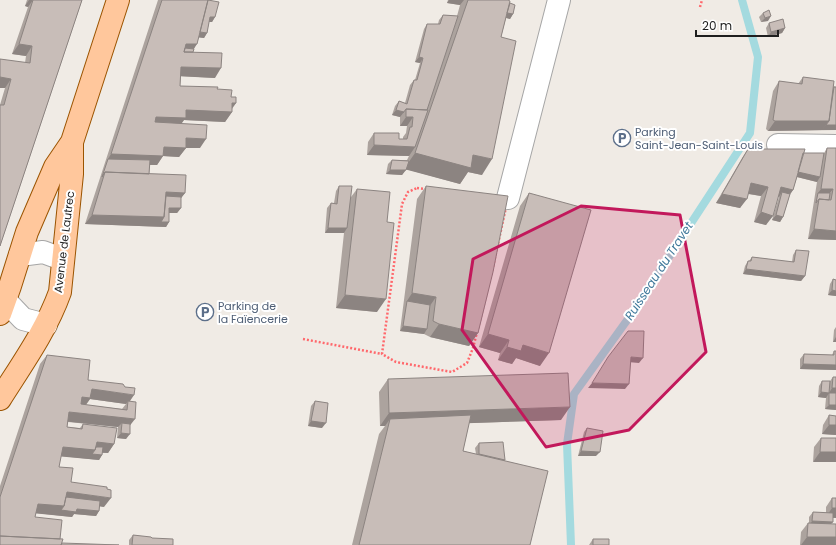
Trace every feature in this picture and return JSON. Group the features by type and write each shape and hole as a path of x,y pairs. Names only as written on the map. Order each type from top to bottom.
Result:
{"main road":[{"name":"Avenue de Lautrec","path":"2,307 27,232 55,167 72,142 118,0"},
{"name":"Avenue de Lautrec","path":"0,399 46,325 54,310 60,292 62,259 66,243 72,174 72,142"}],"street":[{"path":"508,198 559,0"},
{"path":"778,145 836,146"},
{"path":"20,255 43,252 62,259"},
{"path":"2,307 23,319 46,325"}],"path":[{"path":"700,7 702,0"},
{"path":"303,339 382,354 396,362 452,372 467,363 473,348 491,276 508,198 417,188 408,192 402,204 382,354"}],"highlighted area":[{"path":"581,206 680,215 706,352 629,430 546,447 462,330 473,259"}],"building":[{"path":"33,0 82,0 0,246 0,105 4,105 11,79 0,77 0,59 30,63 32,46 19,44"},
{"path":"162,0 208,0 197,44 186,44 184,52 222,53 221,68 181,67 180,86 218,87 217,89 232,90 231,97 236,97 236,103 232,103 232,112 186,110 186,118 156,117 155,122 207,125 206,139 186,138 186,148 164,147 163,156 111,154"},
{"path":"208,0 219,2 215,17 210,17 207,33 200,32"},
{"path":"468,0 510,1 501,37 516,41 492,159 473,155 471,168 415,153"},
{"path":"510,3 515,5 513,14 507,13"},
{"path":"769,10 771,16 765,18 763,13"},
{"path":"443,15 458,16 427,110 406,109 404,112 396,110 399,101 407,104 414,80 417,80 423,58 419,57 427,24 440,24"},
{"path":"783,19 785,28 771,32 769,23"},
{"path":"185,48 194,49 193,52 184,52"},
{"path":"803,77 834,81 829,121 773,120 779,81 802,84"},
{"path":"834,87 836,87 836,125 826,125 829,121"},
{"path":"406,109 428,110 415,147 374,145 374,133 399,133 399,139 407,139 410,127 412,127 413,117 406,117"},
{"path":"827,148 836,148 836,231 814,229 819,199 831,200 833,189 821,189"},
{"path":"748,149 805,149 793,190 781,187 773,216 761,212 768,187 751,183 747,199 722,194"},
{"path":"803,153 824,153 820,177 798,172"},
{"path":"108,159 150,160 149,174 105,172 102,177"},
{"path":"392,160 409,161 406,170 390,170"},
{"path":"105,172 186,175 185,193 166,192 164,217 92,215"},
{"path":"339,186 352,186 347,228 328,228 331,203 337,204"},
{"path":"426,186 508,196 493,272 478,333 439,324 433,321 436,297 412,293"},
{"path":"357,189 390,192 387,222 394,223 386,299 345,295"},
{"path":"782,192 790,194 783,217 776,215"},
{"path":"529,193 591,210 549,353 523,345 521,351 507,347 509,340 488,334"},
{"path":"818,193 830,193 829,200 819,199 816,203"},
{"path":"166,196 181,197 181,208 169,208 169,222 161,222 164,217"},
{"path":"796,250 809,251 805,276 746,269 748,261 751,261 752,257 794,262"},
{"path":"833,279 836,280 836,291 832,290"},
{"path":"407,301 430,305 427,329 403,326"},
{"path":"628,331 644,331 643,358 631,357 629,384 592,383 608,357"},
{"path":"834,351 836,351 836,365 803,364 804,354 834,355"},
{"path":"47,355 90,360 88,380 123,384 125,387 135,388 134,395 92,389 90,398 82,397 81,404 127,410 128,401 136,402 135,419 69,412 67,427 82,429 83,424 117,428 114,444 97,442 95,450 63,447 59,467 73,468 71,482 107,487 107,489 111,490 111,498 67,492 64,506 38,504 35,517 62,520 60,539 0,536 0,497"},
{"path":"568,373 570,407 389,413 388,379"},
{"path":"833,377 836,377 836,388 832,388"},
{"path":"822,381 830,381 829,393 821,392"},
{"path":"829,393 836,393 836,405 829,405"},
{"path":"315,401 328,403 326,423 311,421"},
{"path":"471,415 463,451 548,471 530,545 359,545 390,419"},
{"path":"829,415 836,416 836,425 829,425"},
{"path":"122,423 130,424 130,434 121,433"},
{"path":"587,428 603,431 600,452 581,451"},
{"path":"821,438 836,438 836,452 820,452"},
{"path":"503,442 505,460 479,454 479,443"},
{"path":"96,447 103,447 102,455 92,454"},
{"path":"66,497 100,501 99,511 77,509 76,512 61,510 64,506"},
{"path":"832,498 836,498 836,508 832,508"},
{"path":"813,512 833,513 833,522 812,521"},
{"path":"808,523 836,524 836,537 807,537"},
{"path":"133,535 173,539 173,545 132,545"},
{"path":"0,536 63,539 61,545 0,545"},
{"path":"593,539 609,539 609,545 593,545"},
{"path":"62,543 119,545 61,545"}],"waterway":[{"name":"Ruisseau du Travet","path":"571,545 567,444 574,394 633,312 750,133 758,57 742,0"}],"place":[{"name":"Parking Saint-Jean-Saint-Louis","path":"622,138"},
{"name":"Parking de la Faïencerie","path":"205,312"}]}
